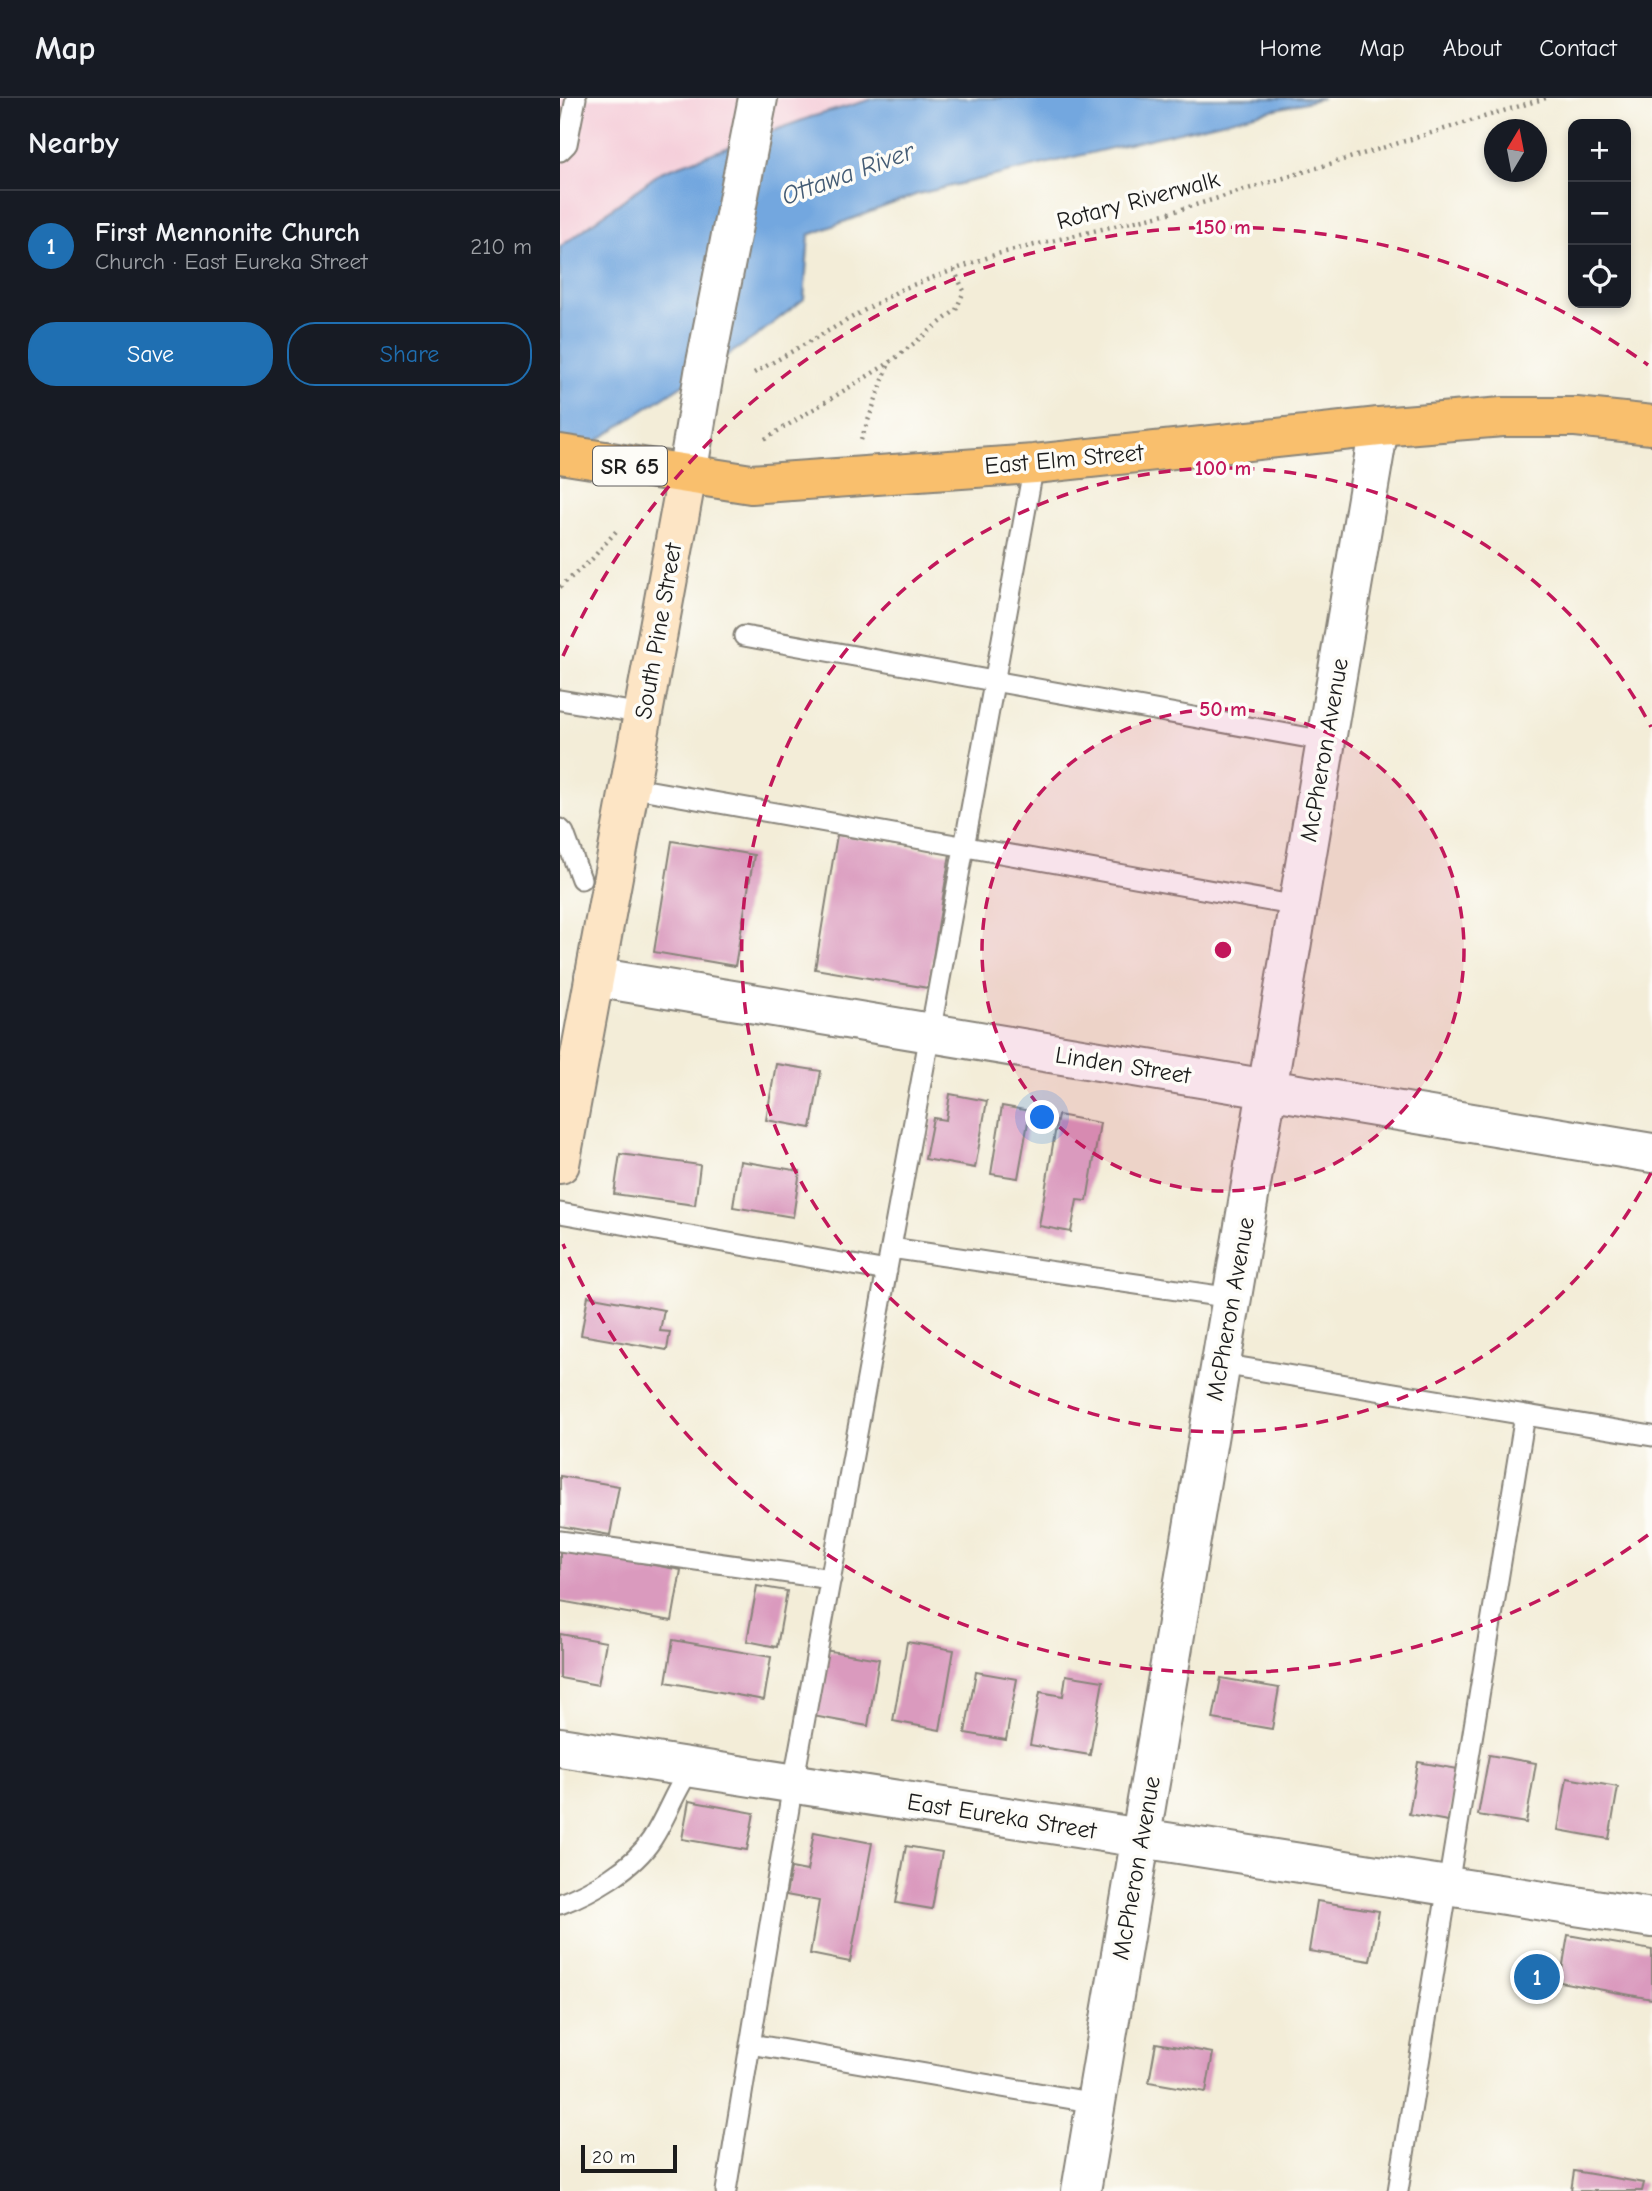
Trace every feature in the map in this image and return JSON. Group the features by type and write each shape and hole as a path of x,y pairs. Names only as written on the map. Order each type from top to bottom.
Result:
{"main road":[{"name":"East Elm Street","path":"566,455 751,484 1034,464 1503,416 1576,417 1652,425"},
{"name":"South Pine Street","path":"560,1164 594,977 596,882 629,787 687,475"}],"street":[{"name":"South Pine Street","path":"687,475 704,373 758,98"},
{"name":"McPheron Avenue","path":"1081,2191 1379,427"},
{"name":"Linden Street","path":"594,977 1652,1153"},
{"name":"East Eureka Street","path":"560,1747 1652,1917"}],"lane":[{"path":"560,151 567,144 576,98"},
{"path":"726,2191 793,1784 1034,464"},
{"path":"744,636 1326,741"},
{"path":"560,700 643,713"},
{"path":"629,787 1298,906"},
{"path":"560,829 596,882"},
{"path":"560,875 596,882"},
{"path":"560,1213 887,1270"},
{"path":"891,1248 1232,1298"},
{"path":"1221,1364 1652,1436"},
{"path":"1398,2191 1525,1415"},
{"path":"560,1542 831,1579"},
{"path":"560,1904 590,1891 623,1869 652,1841 678,1786 691,1768"},
{"path":"750,2044 1096,2103"}],"path":[{"name":"Rotary Riverwalk","path":"754,373 902,289 998,254 1169,213 1546,98"},
{"path":"765,439 889,363 956,310 964,291 954,270"},
{"path":"859,444 889,363"},
{"path":"560,587 592,559 618,529"}],"shaded area":[{"path":"560,98 876,98 811,117 661,172 560,247"}],"water":[{"name":"Ottawa River","path":"876,98 1323,98 918,194 809,235 804,299 754,338 560,465 560,247 661,172 811,117"}],"building":[{"path":"837,835 950,854 928,988 815,969"},
{"path":"672,841 754,855 735,966 654,952"},
{"path":"776,1064 821,1071 811,1128 766,1120"},
{"path":"950,1094 987,1101 975,1168 925,1159 933,1118 946,1120"},
{"path":"1002,1106 1030,1111 1018,1178 991,1174"},
{"path":"1058,1115 1100,1123 1087,1201 1077,1200 1071,1232 1039,1226"},
{"path":"620,1154 700,1165 695,1205 614,1194"},
{"path":"740,1161 800,1171 793,1217 733,1207"},
{"path":"588,1296 664,1310 660,1331 670,1332 667,1350 581,1335"},
{"path":"560,1476 619,1486 610,1535 560,1526"},
{"path":"560,1548 681,1570 672,1621 560,1601"},
{"path":"757,1586 787,1591 777,1647 747,1641"},
{"path":"560,1634 606,1642 598,1685 560,1678"},
{"path":"673,1640 771,1657 764,1700 666,1682"},
{"path":"907,1642 954,1650 940,1730 893,1721"},
{"path":"824,1650 879,1659 868,1726 813,1716"},
{"path":"976,1672 1017,1679 1006,1740 965,1733"},
{"path":"1066,1675 1103,1681 1090,1755 1030,1745 1040,1692 1063,1696"},
{"path":"1221,1678 1279,1688 1272,1729 1213,1719"},
{"path":"1489,1755 1536,1763 1526,1823 1478,1815"},
{"path":"1418,1762 1458,1769 1448,1821 1409,1814"},
{"path":"1567,1778 1618,1787 1609,1839 1558,1830"},
{"path":"689,1801 754,1813 747,1850 682,1839"},
{"path":"814,1832 872,1843 850,1962 810,1954 819,1901 786,1895 791,1868 807,1871"},
{"path":"906,1846 942,1852 932,1909 896,1903"},
{"path":"1317,1901 1379,1911 1370,1961 1309,1951"},
{"path":"1568,1935 1652,1950 1652,1999 1560,1982"},
{"path":"1156,2043 1213,2053 1206,2092 1149,2082"},
{"path":"1574,2171 1644,2183 1642,2191 1571,2191"}],"place":[{"name":"First Mennonite Church","path":"1537,1977"}]}
